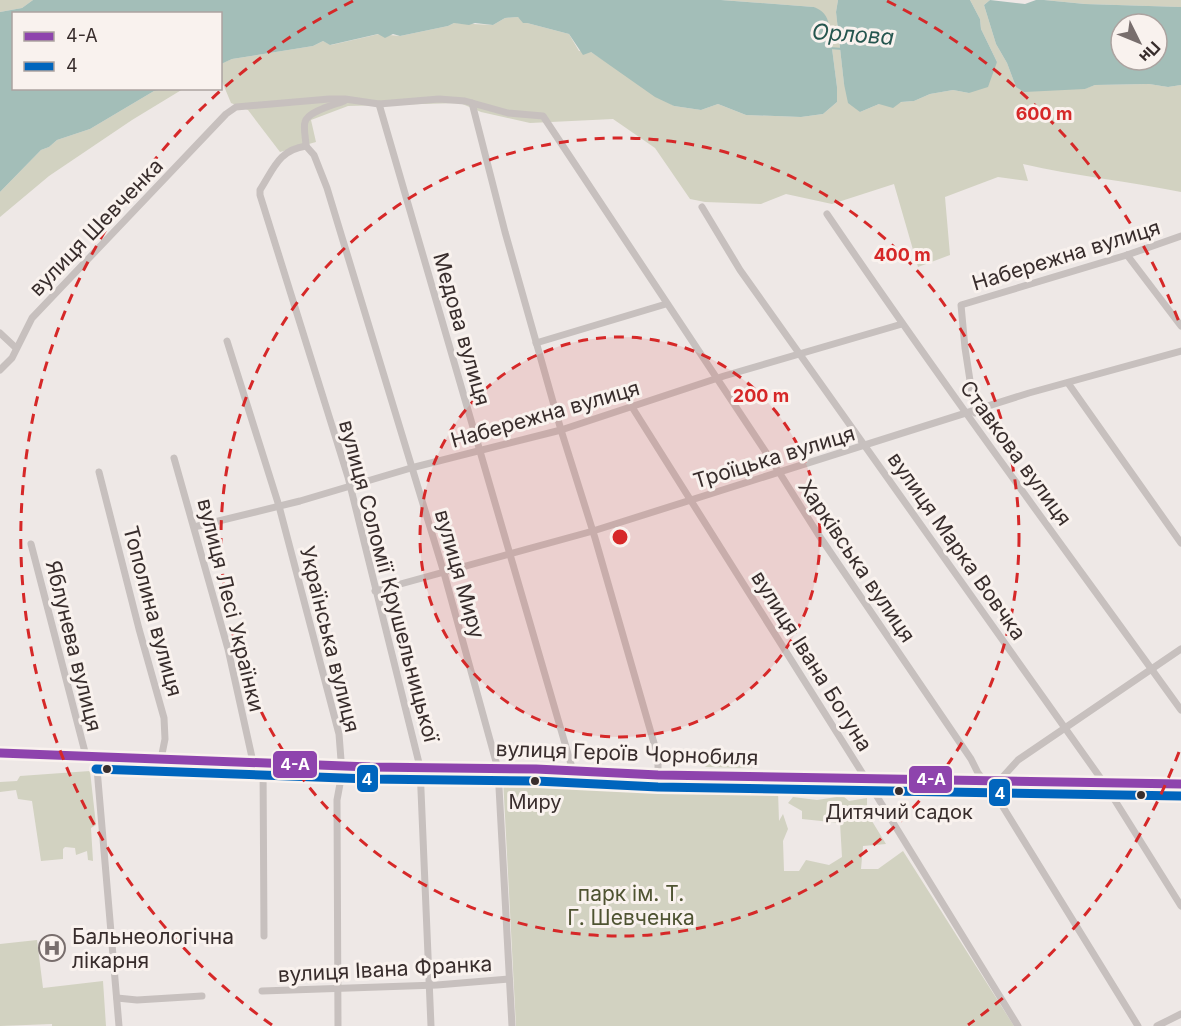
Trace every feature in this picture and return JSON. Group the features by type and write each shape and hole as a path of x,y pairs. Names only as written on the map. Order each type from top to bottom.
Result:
{"street":[{"name":"вулиця Шевченка","path":"0,370 12,358 32,318 226,114 236,107 319,99 349,99"},
{"path":"306,146 305,122 308,117 349,99 379,104 439,99 472,103 536,343 658,757 658,775"},
{"name":"Харківська вулиця","path":"472,103 508,112 543,116 818,534 995,794 1138,1026"},
{"name":"Медова вулиця","path":"379,104 573,771"},
{"name":"вулиця Соломії Крушельницької","path":"306,146 286,152 260,190 261,203 294,301 350,488 420,767 431,1026"},
{"name":"вулиця Миру","path":"306,146 314,155 327,188 444,573 498,769 512,1026"},
{"name":"вулиця Марка Вовчка","path":"702,207 740,270 1104,783 1181,906"},
{"name":"Ставкова вулиця","path":"827,214 965,413 1181,710"},
{"name":"Набережна вулиця","path":"975,410 961,305 1127,255 1181,236"},
{"path":"1127,255 1181,326"},
{"path":"536,343 666,304"},
{"name":"Набережна вулиця","path":"195,527 350,488 411,468 561,430 716,379 902,324"},
{"path":"0,333 16,348"},
{"name":"Українська вулиця","path":"227,341 279,506 339,735 342,766 337,800 338,1026"},
{"name":"Троїцька вулиця","path":"375,591 593,531 965,413 1181,351"},
{"path":"1068,383 1181,543"},
{"name":"вулиця Івана Богуна","path":"632,407 866,778 1018,1026"},
{"path":"975,410 975,425"},
{"name":"вулиця Лесі Українки","path":"174,458 195,527 258,762 264,936"},
{"name":"Тополина вулиця","path":"99,472 164,718 165,739 160,759"},
{"name":"Яблунева вулиця","path":"31,544 91,757"},
{"path":"999,781 1018,760 1181,648"},
{"name":"вулиця Героїв Чорнобиля","path":"0,753 658,775 1181,784"},
{"path":"91,757 119,1026"},
{"name":"вулиця Івана Франка","path":"262,991 429,985 509,979"},
{"path":"117,998 137,1000 202,996"},
{"path":"1156,1026 1181,1014"}],"green space":[{"path":"0,0 33,0 22,8 0,12"},
{"path":"721,0 838,0 836,12 844,84 860,112 879,104 914,101 930,94 953,90 969,93 997,62 970,0 990,0 984,5 996,44 1007,63 1016,87 1084,89 1095,85 1149,84 1168,87 1181,85 1181,192 1023,164 1028,181 998,177 945,197 950,255 918,267 894,184 832,204 786,194 761,204 705,202 690,199 655,148 613,119 530,123 481,112 460,103 348,106 311,120 316,142 280,152 248,110 231,103 222,81 222,63 232,59 313,46 323,41 331,45 379,34 400,36 454,23 493,25 505,18 518,17 527,23 569,34 579,51 591,52 674,106 701,110 718,104 746,115 801,117 823,114 837,102 829,25 814,7"},
{"path":"1044,0 1181,0 1181,7 1085,4"},
{"path":"181,90 49,176 0,217 0,192 41,150 57,140 90,129 154,91"},
{"path":"751,750 758,760 754,767 706,767 702,762 704,756 750,756"},
{"path":"90,771 96,825 91,828 93,861 88,860 87,851 76,855 75,848 65,847 63,859 41,861 32,801 18,799 16,790 0,792 0,782 17,781 20,776"},
{"name":"парк ім. Т. Г. Шевченка","path":"503,778 778,791 779,821 783,814 788,829 783,841 784,871 799,871 806,860 829,865 842,857 840,823 802,819 802,811 788,803 793,797 817,800 843,796 849,801 867,798 867,813 886,844 863,846 861,869 878,869 903,851 1014,1026 516,1026"},
{"path":"37,940 43,988 103,981 106,1026 52,1026 52,1024 0,1026 0,944"}],"water":[{"path":"33,0 721,0 814,7 824,14 829,25 837,102 823,114 801,117 746,115 718,104 701,110 674,106 655,97 591,52 583,55 569,34 523,23 518,17 505,18 493,25 454,23 400,36 393,34 385,38 378,34 330,45 323,41 313,46 232,59 222,64 222,12 12,12 12,90 160,90 154,91 90,129 57,140 41,150 0,192 0,12 22,8"},
{"path":"838,0 970,0 997,62 988,87 969,93 953,90 930,94 914,101 901,102 893,108 879,104 860,112 848,103 844,84 836,12"},
{"path":"990,0 1025,4 1044,0 1085,4 1181,7 1181,85 1168,87 1149,84 1095,85 1085,89 1024,92 1016,87 1007,63 996,44 984,5"}],"waterway":[{"name":"Орлова","path":"830,48 842,49"}],"transit line":[{"name":"4-А","path":"0,753 370,767 536,769 658,775 1181,784"},
{"name":"4","path":"96,769 370,779 536,781 658,787 1181,796"}],"place":[{"name":"Миру","path":"535,781"},
{"name":"Дитячий садок","path":"899,791"},
{"name":"Бальнеологічна лікарня","path":"52,948"}]}
